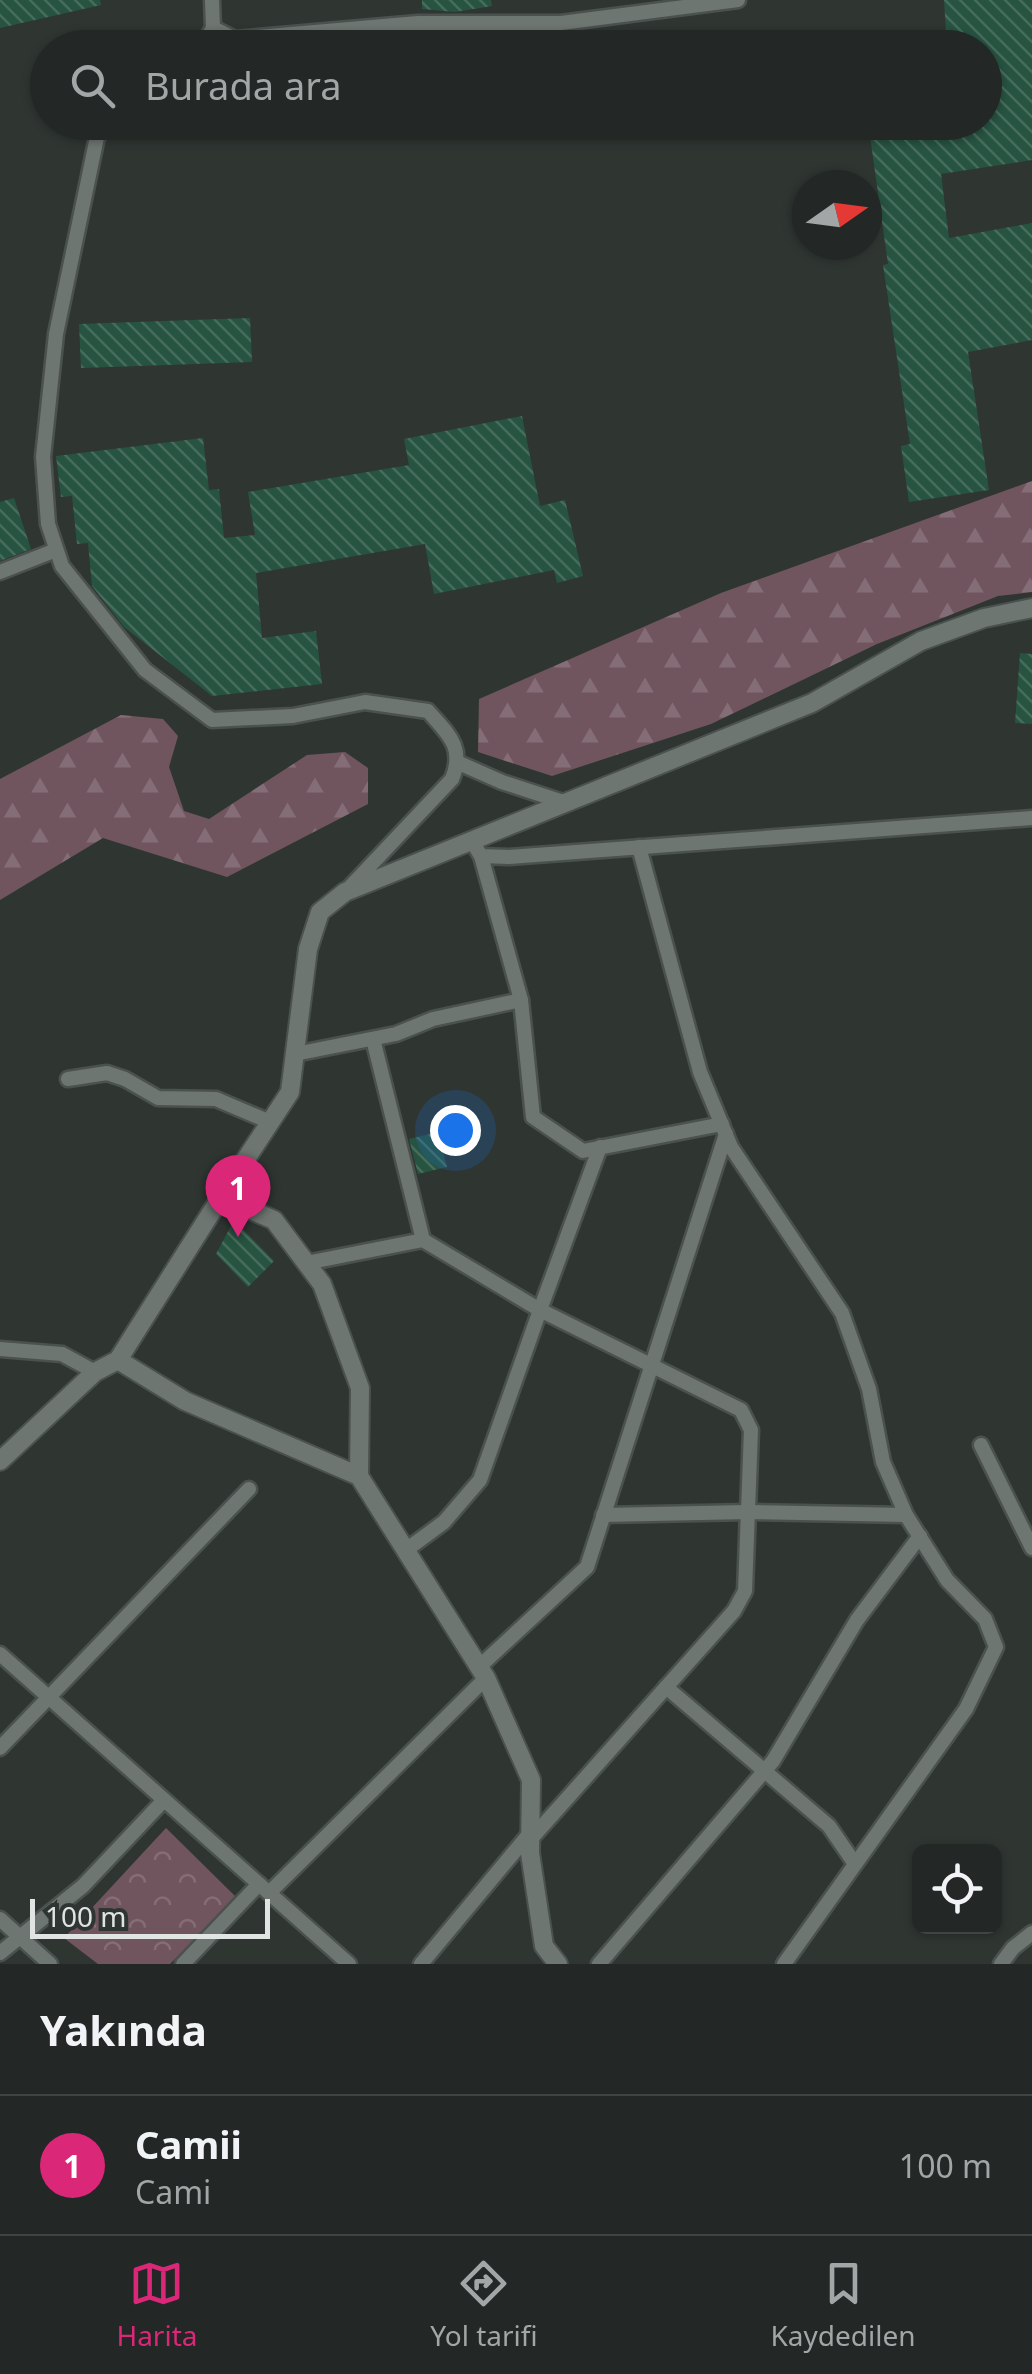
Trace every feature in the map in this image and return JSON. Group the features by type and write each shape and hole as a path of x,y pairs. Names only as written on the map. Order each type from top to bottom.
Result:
{"street":[{"path":"212,0 213,28 217,30"},
{"path":"338,30 418,23 561,23 738,0"},
{"path":"0,1461 95,1372 118,1360 290,1092 308,949 320,912 345,892 452,779 459,763 452,740 428,711 366,702 293,716 212,720 144,670 62,566 48,524 43,457 56,334 96,140"},
{"path":"0,572 56,550"},
{"path":"345,892 477,850 566,803 812,703 921,641 984,618 1032,608"},
{"path":"459,763 566,803"},
{"path":"477,850 639,847 1032,818"},
{"path":"639,847 700,1072 731,1146 842,1313 869,1388 884,1462 906,1515 947,1580 985,1619 996,1647 966,1709 784,1964"},
{"path":"477,850 521,1000 534,1117 583,1150 724,1129"},
{"path":"295,1054 396,1034 433,1019 521,1000"},
{"path":"372,1039 423,1240"},
{"path":"68,1079 107,1073 125,1078 158,1098 216,1100 270,1122"},
{"path":"183,1964 264,1889 587,1566 724,1129"},
{"path":"406,1550 444,1522 480,1480 600,1148"},
{"path":"220,1197 274,1220 322,1284 360,1388 359,1476 483,1673 531,1780 530,1837 544,1946 558,1964"},
{"path":"306,1263 423,1240 540,1310 741,1410 751,1430 746,1590 734,1611 421,1964"},
{"path":"0,1349 62,1354 95,1372"},
{"path":"118,1360 185,1401 359,1476"},
{"path":"981,1445 1032,1548"},
{"path":"0,1748 248,1489"},
{"path":"603,1515 906,1515"},
{"path":"598,1964 764,1771 857,1620 920,1536"},
{"path":"0,1654 348,1964"},
{"path":"666,1687 830,1826 856,1864"},
{"path":"0,1953 84,1886 164,1800"},
{"path":"0,1919 50,1964"},
{"path":"1001,1964 1012,1948 1032,1932"}],"green space":[{"path":"1032,481 1032,592 998,596 877,644 711,724 552,776 478,752 479,699 721,593"},
{"path":"121,715 163,719 178,736 169,767 184,811 209,819 307,755 345,752 368,768 368,804 227,877 103,838 0,900 0,779"},
{"path":"166,1828 236,1897 170,1964 98,1964 64,1938"}],"building":[{"path":"0,0 100,0 101,5 0,28"},
{"path":"422,0 491,0 492,6 455,12 422,9"},
{"path":"944,0 1032,0 1032,160 941,174 949,238 1032,223 1032,340 968,352 989,490 909,502 901,446 910,444 883,265 888,264 882,221 882,170 875,170 871,140 1002,140 1002,30 946,30"},
{"path":"250,318 252,362 81,368 79,324"},
{"path":"522,416 540,506 565,500 583,576 557,583 554,570 434,594 425,544 256,573 262,638 316,631 322,684 212,696 124,627 92,586 88,543 77,544 72,496 61,497 56,456 203,438 209,490 219,489 224,538 255,535 248,492 409,465 404,439"},
{"path":"14,498 31,549 0,561 0,502"},
{"path":"1020,653 1032,654 1032,724 1015,723"},
{"path":"438,1132 447,1167 418,1174 409,1139"},
{"path":"234,1220 274,1261 248,1287 216,1254"}],"place":[{"name":"Camii","path":"238,1237"}]}
